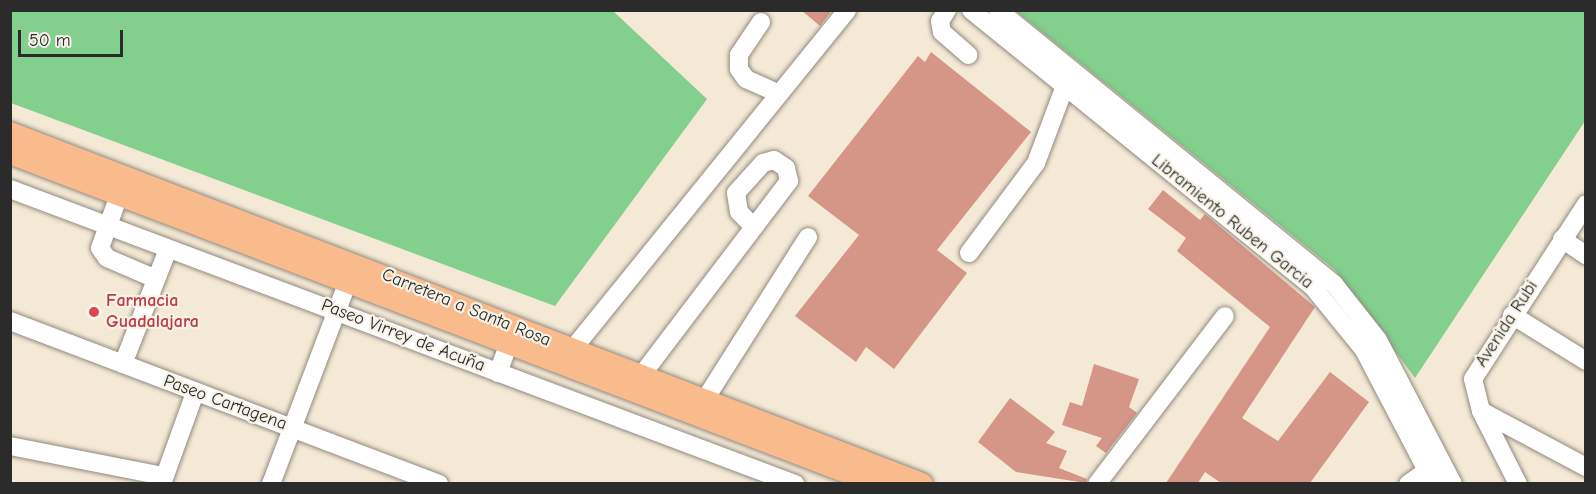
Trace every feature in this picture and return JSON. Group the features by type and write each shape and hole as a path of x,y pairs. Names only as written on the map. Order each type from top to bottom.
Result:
{"main road":[{"name":"Carretera a Santa Rosa","path":"10,133 352,273 509,343 840,469 872,478 922,483"},
{"name":"Carretera a Santa Rosa","path":"10,153 119,195 352,273 641,376 704,401 840,469"}],"street":[{"path":"572,350 847,10"},
{"path":"947,10 940,21 942,32 968,55"},
{"name":"Libramiento Ruben Garcia","path":"971,10 1325,299 1364,350 1431,477"},
{"name":"Libramiento Ruben Garcia","path":"998,10 1334,284 1378,340 1453,483"},
{"path":"761,22 739,55 739,69 746,79 779,94"},
{"path":"969,253 1036,163 1065,86"},
{"name":"Paseo Virrey de Acuña","path":"10,189 795,483"},
{"path":"119,195 100,248 107,258 156,279"},
{"name":"Avenida Rubi","path":"1518,483 1481,411 1473,379 1512,315 1586,204"},
{"path":"641,376 754,227"},
{"path":"704,401 808,237"},
{"path":"1562,239 1586,255"},
{"path":"123,364 168,249"},
{"path":"271,483 352,273"},
{"path":"1512,315 1586,361"},
{"path":"1097,483 1225,316"},
{"name":"Paseo Cartagena","path":"10,321 195,393 439,483"},
{"path":"498,373 509,343"},
{"path":"10,446 163,479 195,393"},
{"path":"659,432 670,404"},
{"path":"1481,411 1586,467"},
{"path":"1408,483 1431,477"}],"green space":[{"path":"10,11 613,11 707,99 555,306 11,103"},
{"path":"1016,11 1585,11 1585,121 1415,378 1335,270"}],"building":[{"path":"801,10 832,10 820,26"},
{"path":"931,52 1031,132 937,250 967,273 894,369 866,347 856,362 795,316 859,235 808,196 918,56 925,62"},
{"path":"1163,190 1200,220 1205,214 1315,307 1242,418 1278,441 1330,372 1369,402 1310,483 1221,483 1205,472 1198,483 1166,483 1270,327 1177,251 1186,238 1148,209"},
{"path":"1094,364 1139,379 1129,407 1137,413 1106,453 1096,446 1102,438 1062,425 1070,402 1082,406"},
{"path":"1010,398 1055,432 1046,443 1067,451 1059,468 1087,479 1086,483 1016,472 978,442"}],"place":[{"name":"Farmacia Guadalajara","path":"94,312"}]}
